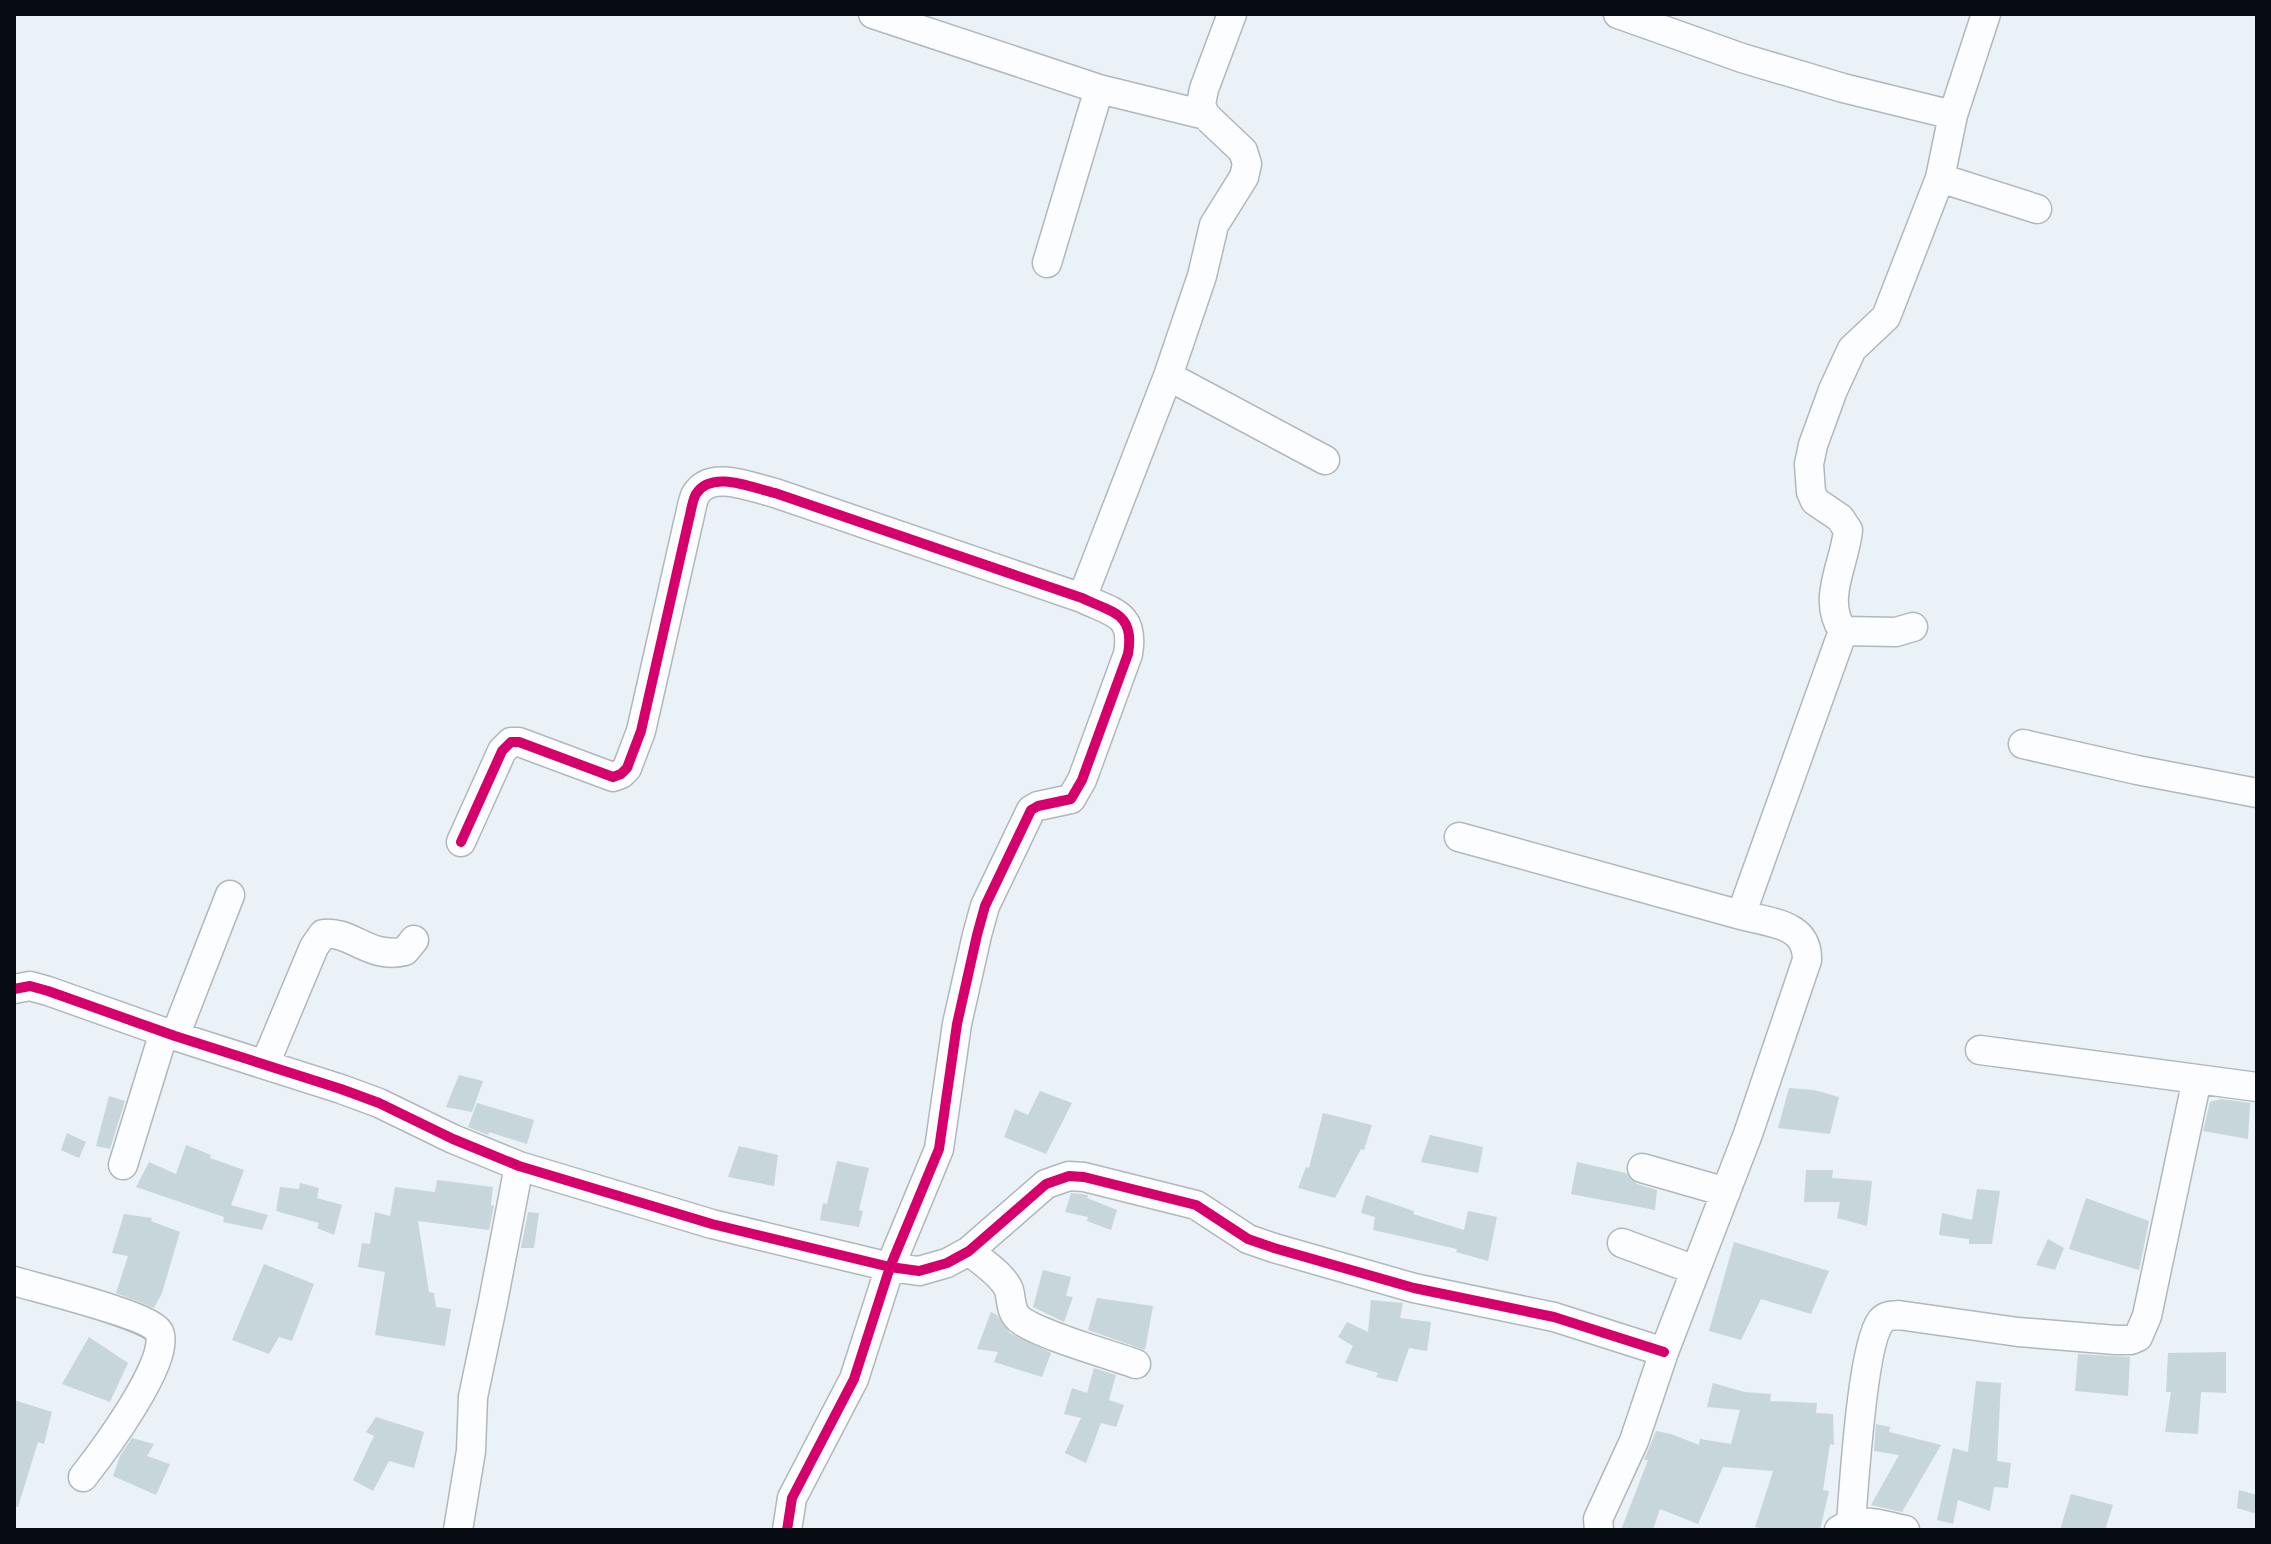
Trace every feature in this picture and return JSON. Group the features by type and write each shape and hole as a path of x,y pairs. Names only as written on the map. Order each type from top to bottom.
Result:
{"street":[{"path":"873,14 944,25 1099,89 1205,115"},
{"path":"1082,598 1168,376 1202,276 1214,225 1244,177 1247,164 1243,151 1205,115 1201,104 1232,14"},
{"path":"1618,14 1742,58 1843,88 1953,115"},
{"path":"1741,915 1843,631 1834,613 1833,600 1848,530 1840,518 1815,501 1811,492 1809,464 1813,445 1852,349 1886,317 1940,178 1953,115 1986,14"},
{"path":"1047,263 1099,89"},
{"path":"1940,178 2037,209"},
{"path":"1168,376 1325,460"},
{"path":"461,842 502,751 511,742 519,742 613,777 627,768 641,731 696,494 708,483 726,481 775,493 1082,598 1122,617 1129,625 1131,638 1128,654 1082,780 1071,799 1031,810 985,906 957,1024 939,1149 890,1267 854,1379 792,1498 787,1530"},
{"path":"1843,631 1896,632 1913,627"},
{"path":"2023,744 2257,793"},
{"path":"1459,837 1741,915 1800,934 1807,947 1807,960 1726,1192 1664,1352 1634,1441 1598,1519 1599,1530"},
{"path":"123,1165 169,1034 230,895"},
{"path":"265,1064 314,947 323,934 331,933 382,953 405,951 414,940"},
{"path":"14,989 30,986 48,991 379,1103 453,1139 519,1166 699,1220 890,1267 919,1271 934,1269 969,1251 1046,1184 1069,1176 1084,1177 1196,1205 1248,1239 1287,1252 1414,1288 1554,1317 1664,1352"},
{"path":"1980,1050 2257,1087"},
{"path":"1905,1530 1864,1521 1845,1526 1869,1364 1879,1323 1886,1316 1898,1315 1973,1327 2088,1338 2131,1340 2138,1337 2147,1316 2197,1079"},
{"path":"458,1530 471,1451 473,1397 519,1166"},
{"path":"1642,1168 1726,1192"},
{"path":"1622,1243 1695,1270"},
{"path":"969,1251 1003,1281 1009,1290 1012,1310 1018,1318 1035,1328 1136,1364"},
{"path":"14,1281 122,1313 152,1324 159,1332 161,1345 137,1401 83,1477"}],"building":[{"path":"459,1075 483,1081 472,1112 446,1107"},
{"path":"1789,1088 1814,1090 1839,1097 1830,1134 1778,1128"},
{"path":"1040,1091 1072,1103 1046,1154 1004,1137 1015,1109 1028,1115"},
{"path":"109,1096 125,1101 110,1149 96,1146"},
{"path":"2221,1099 2250,1103 2248,1139 2203,1131 2210,1102"},
{"path":"477,1103 534,1120 527,1144 468,1127"},
{"path":"1323,1113 1372,1125 1364,1150 1361,1149 1335,1198 1298,1188 1306,1167 1309,1168"},
{"path":"67,1133 86,1142 79,1158 61,1150"},
{"path":"1430,1135 1483,1147 1478,1173 1421,1162"},
{"path":"186,1145 211,1155 210,1158 244,1170 231,1205 268,1215 262,1230 223,1222 224,1217 136,1187 149,1162 176,1174"},
{"path":"739,1146 778,1155 774,1186 728,1177"},
{"path":"837,1161 869,1168 859,1210 863,1211 859,1227 820,1220"},
{"path":"1577,1162 1626,1173 1637,1184 1657,1190 1655,1210 1571,1194"},
{"path":"1806,1170 1833,1170 1832,1178 1872,1181 1867,1226 1837,1218 1840,1202 1804,1202"},
{"path":"437,1180 493,1187 491,1205 494,1206 489,1230 418,1221 429,1292 434,1293 436,1307 451,1309 445,1346 375,1335 385,1272 358,1267 362,1243 370,1244 375,1212 390,1216 395,1187 435,1192"},
{"path":"300,1183 319,1188 317,1198 342,1205 334,1235 317,1228 319,1223 276,1211 280,1187 299,1189"},
{"path":"1977,1189 2000,1191 1992,1244 1969,1244 1969,1239 1939,1235 1942,1213 1972,1220"},
{"path":"1071,1193 1088,1195 1087,1198 1117,1210 1111,1230 1087,1221 1088,1217 1065,1212"},
{"path":"1366,1195 1464,1230 1468,1211 1497,1217 1488,1261 1456,1252 1457,1249 1373,1230 1375,1217 1361,1213"},
{"path":"2086,1198 2149,1221 2139,1270 2069,1249"},
{"path":"528,1212 539,1213 534,1248 521,1248"},
{"path":"124,1214 152,1218 151,1221 180,1232 162,1293 154,1308 116,1293 128,1256 112,1253"},
{"path":"2048,1239 2064,1248 2055,1270 2036,1265"},
{"path":"1734,1242 1829,1271 1811,1314 1761,1299 1741,1340 1709,1331"},
{"path":"264,1264 314,1284 292,1341 279,1337 269,1354 232,1340"},
{"path":"1043,1270 1071,1277 1066,1296 1073,1297 1064,1322 1033,1307"},
{"path":"1097,1298 1153,1306 1145,1350 1088,1330"},
{"path":"1371,1300 1403,1303 1400,1318 1431,1322 1427,1351 1409,1348 1397,1382 1376,1377 1378,1373 1345,1363 1353,1346 1338,1337 1347,1322 1368,1332"},
{"path":"991,1312 997,1315 1010,1333 1051,1353 1042,1377 994,1362 998,1352 977,1349"},
{"path":"89,1337 128,1363 110,1402 62,1384"},
{"path":"2226,1352 2226,1393 2201,1392 2198,1434 2165,1432 2171,1392 2166,1392 2168,1353"},
{"path":"2078,1354 2130,1357 2128,1396 2075,1391"},
{"path":"1094,1368 1116,1375 1109,1400 1124,1405 1116,1427 1101,1423 1086,1463 1065,1453 1081,1418 1064,1414 1072,1388 1087,1393"},
{"path":"1976,1381 2001,1383 1997,1461 2011,1463 2008,1488 1994,1487 1990,1511 1958,1500 1953,1524 1937,1520 1953,1448 1968,1452"},
{"path":"1713,1383 1745,1392 1771,1394 1770,1401 1817,1403 1816,1413 1833,1414 1834,1445 1830,1444 1823,1490 1829,1491 1820,1530 1755,1527 1773,1471 1723,1467 1698,1524 1660,1509 1653,1530 1621,1530 1656,1431 1699,1445 1700,1439 1731,1444 1740,1410 1707,1407"},
{"path":"14,1400 52,1412 44,1444 38,1442 18,1507 14,1506"},
{"path":"376,1417 424,1432 414,1468 389,1461 373,1491 353,1480 374,1436 366,1432"},
{"path":"1876,1424 1890,1427 1889,1432 1941,1445 1902,1512 1871,1505 1899,1455 1874,1451"},
{"path":"132,1438 154,1444 147,1456 170,1464 156,1495 113,1476 120,1456"},
{"path":"2239,1490 2257,1495 2257,1514 2237,1508"},
{"path":"2071,1494 2113,1505 2105,1530 2060,1530"}],"cycle path":[{"path":"461,842 502,751 511,742 519,742 613,777 627,768 641,731 694,500 703,487 712,483 733,482 775,493 1082,598 1125,622 1128,654 1082,780 1071,799 1031,810 985,906 957,1024 939,1149 890,1267 854,1379 792,1498 787,1530"},
{"path":"14,989 30,986 48,991 341,1089 519,1166 712,1224 890,1267 919,1271 947,1263 969,1251 1046,1184 1069,1176 1084,1177 1196,1205 1248,1239 1274,1248 1414,1288 1554,1317 1664,1352"}]}
